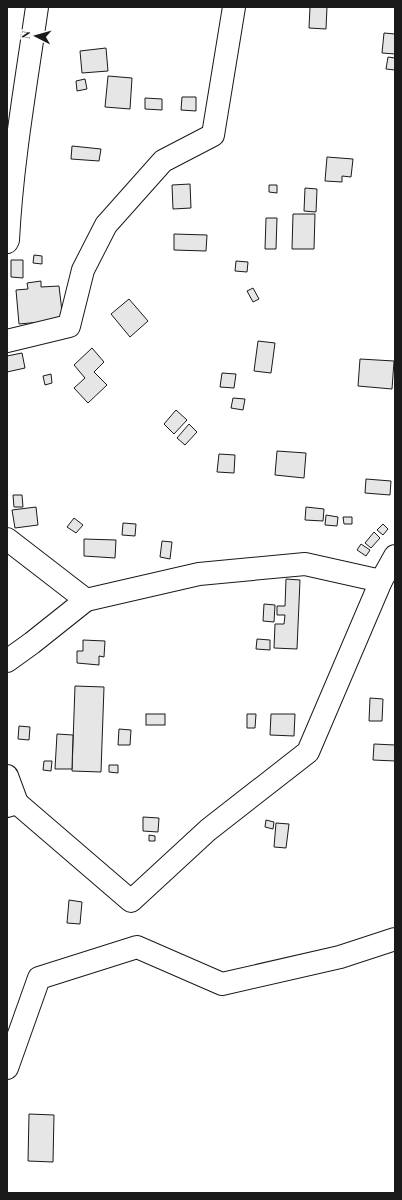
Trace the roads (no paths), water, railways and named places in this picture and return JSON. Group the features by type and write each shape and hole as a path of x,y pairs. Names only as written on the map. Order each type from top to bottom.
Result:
{"street":[{"path":"7,242 10,203 36,7"},
{"path":"7,341 70,326 82,270 106,225 163,161 213,135 234,7"},
{"path":"7,539 86,600"},
{"path":"7,776 12,804 131,900 208,830 308,752 381,581 395,556"},
{"path":"7,661 86,600 199,574 305,564 381,581"},
{"path":"7,1068 39,978 137,947 222,984 340,957 395,939"}]}
